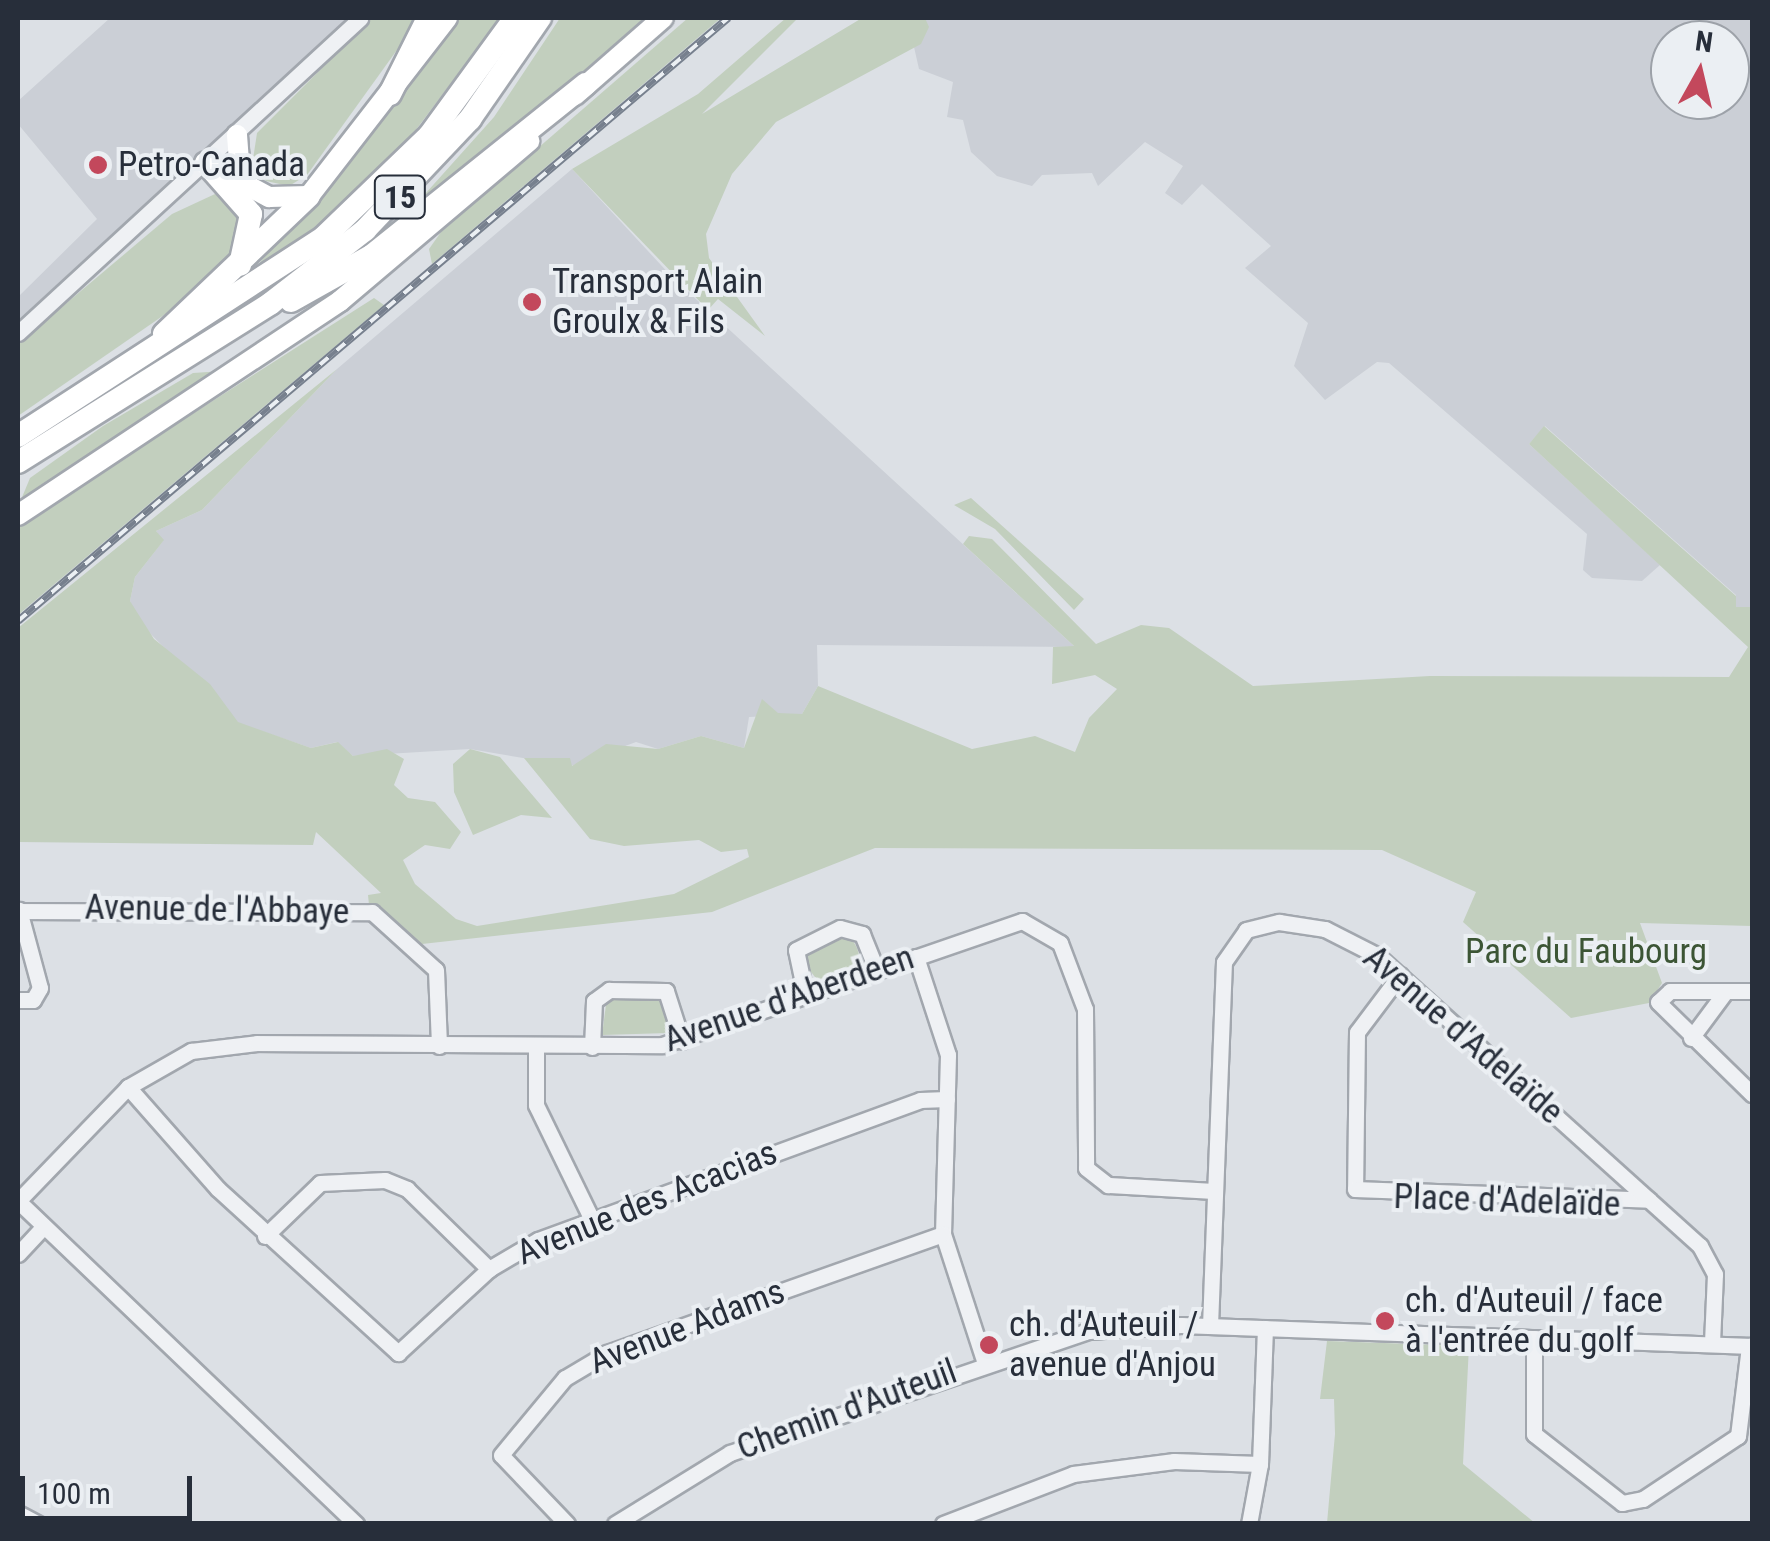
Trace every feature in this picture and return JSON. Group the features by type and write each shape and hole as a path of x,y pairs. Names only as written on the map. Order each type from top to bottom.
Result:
{"highway":[{"path":"390,94 428,18"},
{"name":"15","path":"18,436 258,287 352,214 443,120 515,18"},
{"name":"15","path":"18,462 220,335 328,261 409,188 540,18"},
{"path":"220,335 357,266 586,84"},
{"path":"206,164 251,214 240,265"},
{"path":"136,360 309,196"},
{"path":"18,474 77,426"}],"main road":[{"path":"206,164 240,174 269,197 309,196 447,18"},
{"path":"18,514 369,279 663,18"},
{"path":"237,135 240,174"}],"street":[{"path":"18,334 360,18"},
{"name":"Avenue de l'Abbaye","path":"18,1000 33,1000 40,988 18,911 372,912 436,970 439,1046"},
{"name":"Avenue d'Aberdeen","path":"18,1201 128,1088 181,1055 222,1045 592,1047 682,1040 1016,922 1050,932 1085,1010 1086,1168 1108,1186 1215,1191"},
{"name":"Avenue d'Adelaïde","path":"1210,1326 1223,971 1237,936 1266,922 1325,929 1400,975 1649,1200 1711,1260 1712,1344"},
{"path":"806,996 798,946 840,928 862,934 877,971"},
{"path":"916,957 947,1046 943,1234 984,1360"},
{"name":"Place d'Adelaïde","path":"1400,975 1357,1032 1355,1190 1649,1200"},
{"path":"592,1047 594,1001 609,990 666,991 682,1040"},
{"path":"1752,990 1660,998 1663,1013 1752,1094"},
{"path":"1691,1038 1725,992"},
{"path":"536,1047 536,1105 591,1218"},
{"name":"Avenue des Acacias","path":"128,1088 266,1236 398,1354 489,1269 591,1218 920,1100 947,1099"},
{"path":"266,1236 320,1182 386,1180 407,1188 489,1269"},
{"path":"18,1201 356,1524"},
{"path":"18,1254 44,1226"},
{"name":"Avenue Adams","path":"567,1524 500,1455 566,1378 608,1353 943,1234"},
{"name":"Chemin d'Auteuil","path":"615,1524 713,1460 984,1360 1088,1331 1210,1326 1751,1346"},
{"path":"1249,1524 1260,1464 1265,1328"},
{"path":"1534,1338 1534,1434 1622,1503 1644,1499 1738,1436 1751,1346"},
{"path":"943,1524 1101,1468 1260,1464"},
{"path":"18,1513 39,1524"}],"shaded area":[{"path":"110,18 348,18 18,320 18,297 97,219 18,124 18,101"},
{"path":"925,18 1752,18 1752,607 1735,607 1736,595 1545,426 1529,444 1660,565 1642,581 1592,578 1583,570 1587,534 1389,363 1377,362 1325,400 1294,366 1308,323 1245,268 1271,246 1202,184 1182,205 1165,193 1183,166 1145,142 1098,186 1092,173 1042,175 1032,186 997,176 971,152 963,120 947,117 953,82 919,69 914,47"},
{"path":"572,169 673,278 1075,647 817,645 818,686 802,714 749,717 744,748 701,736 658,749 636,742 571,766 470,749 353,756 337,742 311,748 238,723 139,622 130,601 135,577 163,541 156,531 202,510 337,369"}],"green space":[{"path":"372,18 420,18 307,175 289,186 266,181 252,166 257,133"},
{"path":"455,18 500,18 406,143 348,202 241,284 376,129"},
{"path":"560,18 652,18 408,213 494,117"},
{"path":"688,18 721,18 432,264 429,249 441,232"},
{"path":"786,18 798,18 702,114 862,18 925,18 929,27 921,44 776,122 732,174 706,234 709,258 765,336 718,299 708,310 572,169 698,94"},
{"path":"215,194 239,212 242,241 206,286 18,416 18,344 172,214"},
{"path":"374,298 384,305 18,615 18,525"},
{"name":"Parc du Faubourg","path":"337,369 202,510 156,531 164,540 135,577 130,601 154,639 210,684 238,722 311,748 338,742 353,756 387,749 404,759 394,785 408,798 435,802 461,832 450,849 425,845 403,860 415,884 456,919 477,926 674,894 749,857 747,849 721,852 699,840 624,846 590,839 524,758 570,758 572,766 606,744 658,749 701,736 744,748 762,699 778,713 802,714 818,686 972,749 1035,736 1075,752 1089,718 1117,689 1095,675 1052,684 1053,647 1074,646 963,544 969,536 992,539 1096,644 1141,625 1169,628 1253,686 1430,676 1729,677 1748,647 1529,444 1544,426 1736,596 1736,607 1752,607 1752,926 1640,923 1662,983 1649,1003 1571,1018 1463,922 1476,892 1382,850 875,848 712,912 422,944 369,905 368,895 381,893 316,832 313,845 18,842 18,628"},
{"path":"223,371 18,507 30,478 103,426 193,373"},
{"path":"971,498 1084,599 1074,610 995,529 954,505"},
{"path":"470,749 500,757 552,818 521,815 473,835 454,792 453,764"},
{"path":"833,932 852,939 859,958 852,977 833,984 814,977 807,958 814,939"},
{"path":"660,994 669,1033 602,1035 607,997"},
{"path":"1327,1341 1469,1346 1463,1464 1535,1523 1327,1523 1335,1434 1334,1399 1320,1399"}],"railway":[{"path":"18,621 728,18"}],"place":[{"name":"Petro-Canada","path":"98,165"},
{"name":"Transport Alain Groulx & Fils","path":"532,302"},
{"name":"ch. d'Auteuil / face à l'entrée du golf","path":"1385,1321"},
{"name":"ch. d'Auteuil / avenue d'Anjou","path":"989,1345"}]}
